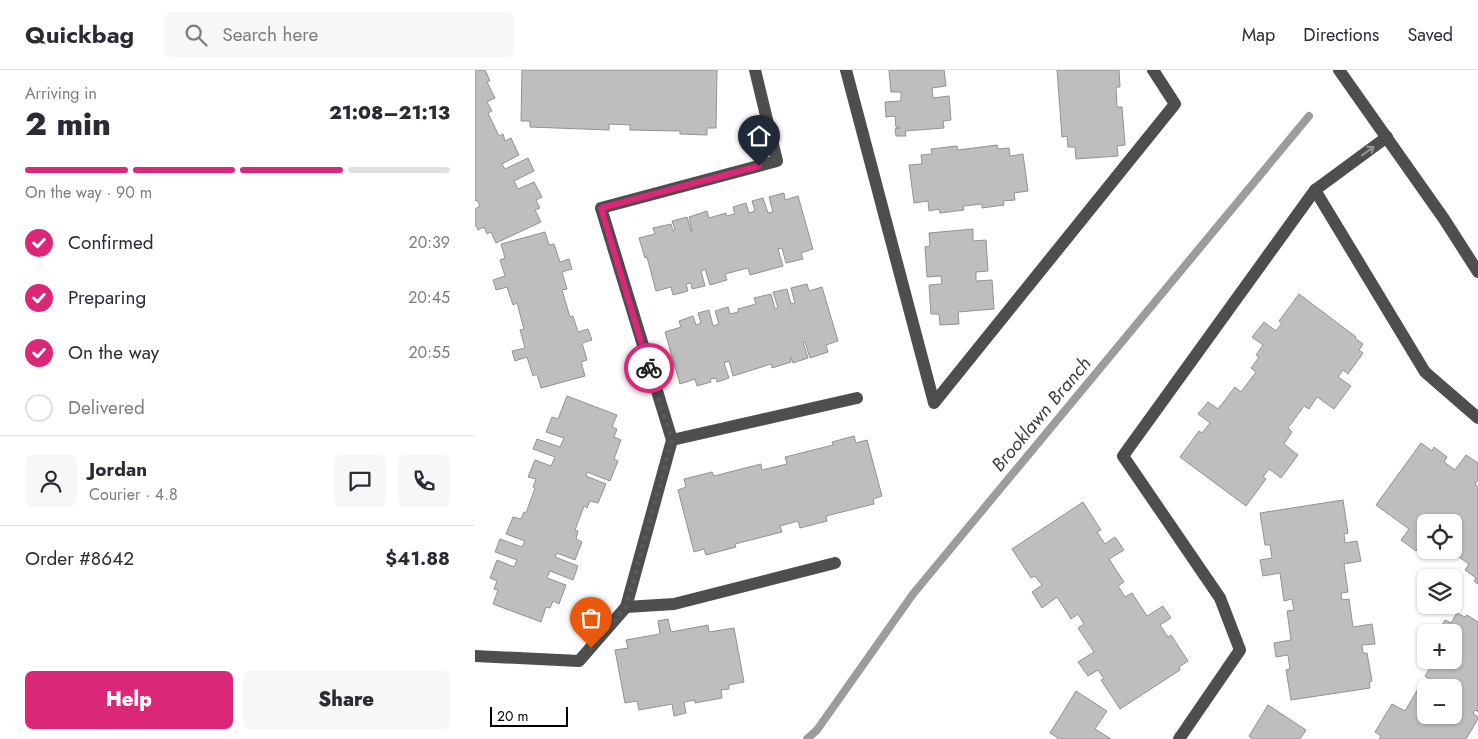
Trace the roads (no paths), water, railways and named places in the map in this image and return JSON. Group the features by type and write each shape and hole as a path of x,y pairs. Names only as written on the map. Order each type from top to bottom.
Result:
{"street":[{"path":"475,656 579,661 626,607 672,440 601,208 777,161 755,70"},
{"path":"846,70 934,403 1175,104 1153,70"},
{"path":"1339,70 1444,219 1478,272"},
{"path":"1179,739 1240,650 1220,598 1123,456 1315,190 1387,137"},
{"path":"1315,190 1425,372 1478,418"},
{"path":"672,440 857,398"},
{"path":"626,607 674,604 835,563"}],"waterway":[{"name":"Brooklawn Branch","path":"807,739 817,730 913,594 1309,116"}]}
